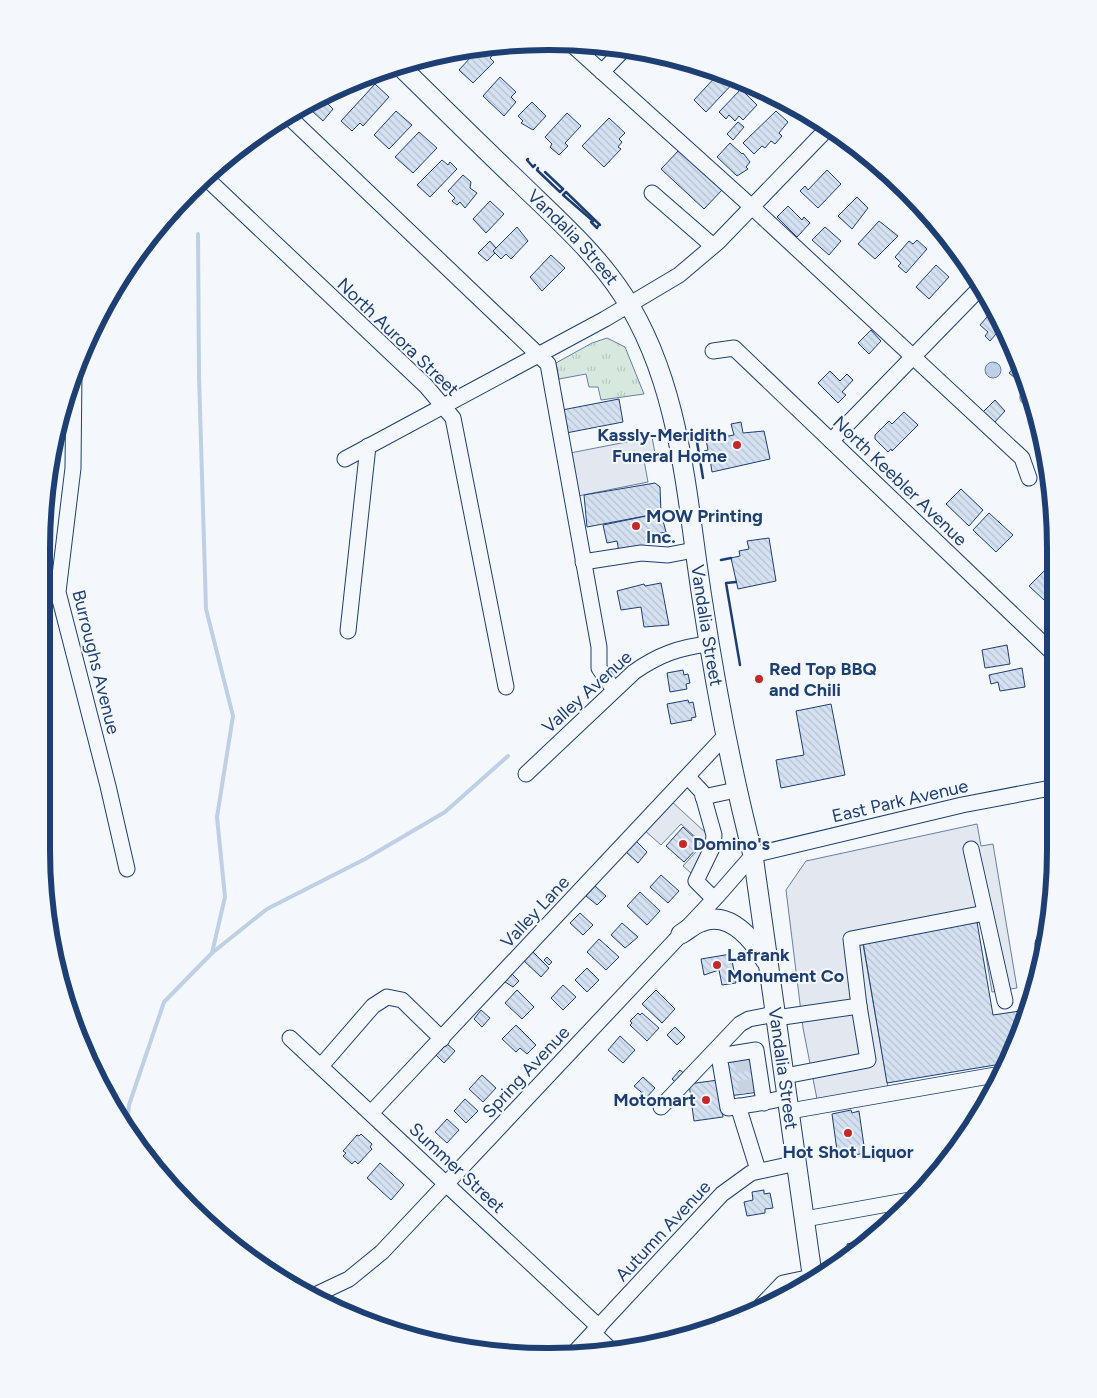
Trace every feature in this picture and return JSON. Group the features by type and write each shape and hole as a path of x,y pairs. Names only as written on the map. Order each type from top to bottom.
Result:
{"main road":[{"name":"Vandalia Street","path":"405,71 570,231 601,266 630,306 650,344 669,399 709,644 736,790 753,855 812,1272"},
{"path":"681,934 701,922 721,920 737,928 755,944 768,963"}],"street":[{"path":"579,51 752,207 1022,458 1029,478"},
{"path":"602,72 618,55"},
{"path":"293,121 548,364 599,647 599,668 614,690"},
{"path":"345,459 630,306 679,275 713,246 823,133"},
{"name":"North Aurora Street","path":"211,182 444,405 453,418 457,430 506,687"},
{"path":"652,193 713,246"},
{"path":"831,441 976,292"},
{"name":"North Keebler Avenue","path":"713,351 734,348 1047,648"},
{"name":"Burroughs Avenue","path":"74,396 73,468 58,592 127,869"},
{"path":"348,631 368,446"},
{"path":"583,562 641,553 668,555 694,550"},
{"name":"Valley Avenue","path":"526,774 614,690 653,658 673,650 709,644"},
{"name":"Valley Lane","path":"371,1113 726,735"},
{"path":"688,777 698,787 703,797 714,840 696,881 714,899"},
{"name":"East Park Avenue","path":"753,855 962,805 1047,789"},
{"path":"703,797 736,790"},
{"path":"971,849 1005,1001"},
{"name":"Spring Avenue","path":"320,1293 349,1280 382,1252 714,899 753,855"},
{"path":"785,1076 868,1060 858,1006 850,939 985,913"},
{"path":"321,1066 373,1006 387,997 402,1000 442,1039"},
{"path":"661,1107 719,1051 744,1021 858,1006"},
{"name":"Summer Street","path":"290,1038 447,1184 596,1330 607,1345"},
{"path":"719,1051 740,1055 756,1050 764,1103"},
{"path":"719,1051 728,1108 745,1102 789,1104 993,1075"},
{"path":"745,1102 758,1170"},
{"name":"Autumn Avenue","path":"580,1347 722,1194 743,1178 758,1170 797,1163"},
{"path":"806,1219 901,1202"},
{"path":"771,1296 783,1284 797,1282"}],"green space":[{"path":"607,338 625,347 644,394 601,400 598,387 589,387 586,374 559,379 556,363 592,343"}],"shaded area":[{"path":"652,437 655,453 643,455 648,482 578,496 570,453"},
{"path":"670,800 718,844 691,873 683,866 703,844 681,824 661,845 643,829"},
{"path":"977,824 981,846 993,844 1017,988 992,992 980,919 862,939 888,1087 817,1099 803,1028 786,890 806,861"}],"water":[{"path":"990,362 996,362 1001,367 999,376 990,378 985,373 985,367"},
{"path":"1022,392 1026,405 1021,402 1020,395"}],"building":[{"path":"494,54 490,58 494,62 473,83 459,70 471,57"},
{"path":"500,77 516,92 511,97 516,102 504,116 483,96"},
{"path":"714,78 731,85 706,112 694,100"},
{"path":"375,84 389,97 363,126 360,123 352,131 341,121"},
{"path":"741,89 757,105 743,120 739,116 735,121 729,115 726,119 719,112"},
{"path":"326,102 333,109 323,121 312,111"},
{"path":"532,102 546,116 533,130 521,123 523,121 518,116"},
{"path":"396,111 412,125 389,149 374,135"},
{"path":"776,111 788,122 779,133 782,136 775,144 771,141 765,148 762,146 754,154 743,143"},
{"path":"567,113 581,126 565,143 568,146 559,155 550,147 552,144 545,137"},
{"path":"609,118 625,133 619,139 622,142 618,147 621,149 604,167 582,146"},
{"path":"738,122 744,127 733,140 727,134"},
{"path":"419,132 437,148 413,173 395,157"},
{"path":"730,143 743,153 750,162 746,167 748,169 737,176 717,157"},
{"path":"680,149 723,189 704,209 661,169"},
{"path":"442,160 448,165 450,162 457,169 430,197 417,185"},
{"path":"827,170 841,184 818,208 800,191 805,186 808,190"},
{"path":"463,175 471,182 470,188 477,193 465,208 460,202 457,205 452,201 455,198 448,191"},
{"path":"857,197 868,208 852,229 838,216"},
{"path":"490,201 504,214 486,233 473,219"},
{"path":"788,206 802,220 804,217 810,223 797,237 777,217"},
{"path":"879,221 898,236 875,259 858,244"},
{"path":"517,227 528,241 511,259 506,254 501,259 493,251"},
{"path":"825,227 841,241 829,255 812,240"},
{"path":"917,240 927,249 906,273 898,266 901,263 895,257 909,241 913,244"},
{"path":"490,241 496,248 493,251 495,253 487,261 478,253"},
{"path":"551,255 565,268 542,291 530,277"},
{"path":"936,265 949,277 929,299 916,287"},
{"path":"989,315 998,332 990,341 985,336 988,332 980,325"},
{"path":"871,330 881,341 869,354 858,343"},
{"path":"1013,368 1016,377 1015,378 1009,373"},
{"path":"830,371 840,381 847,374 853,380 842,392 846,395 838,403 818,383"},
{"path":"619,399 623,422 566,433 562,410"},
{"path":"995,400 1005,411 994,423 983,412"},
{"path":"904,412 918,425 892,451 891,449 888,452 875,439 875,435 889,421 892,424"},
{"name":"Kassly-Meridith Funeral Home","path":"741,422 743,433 764,431 770,459 712,472 710,459 705,460 704,451 708,450 706,440 734,435 731,424"},
{"path":"655,483 660,487 661,513 587,527 584,495"},
{"path":"961,489 983,510 969,526 946,504"},
{"path":"661,513 666,532 646,536 648,547 619,552 617,541 607,543 603,525"},
{"path":"989,513 1013,535 996,552 973,530"},
{"path":"769,538 776,581 738,589 731,558 740,556 739,551 749,549 747,541"},
{"path":"1045,570 1047,571 1047,597 1044,600 1029,586"},
{"path":"661,583 669,625 644,627 641,607 621,610 617,591 644,584 645,586"},
{"path":"1007,645 1010,664 985,668 982,650"},
{"path":"1022,668 1025,687 1000,691 998,682 991,684 989,675"},
{"path":"683,670 684,675 688,674 690,683 686,684 687,689 670,692 667,673"},
{"path":"688,700 689,703 693,702 696,717 691,718 692,720 671,724 667,704"},
{"path":"831,704 845,775 781,788 776,760 804,755 796,711"},
{"path":"683,827 701,844 684,862 666,846"},
{"path":"635,840 647,852 638,863 625,851"},
{"path":"661,875 679,891 668,903 650,887"},
{"path":"595,886 606,896 597,905 586,896"},
{"path":"640,892 660,911 647,925 627,906"},
{"path":"580,913 593,925 583,935 570,923"},
{"path":"977,922 993,1015 1020,1011 998,1064 887,1083 863,942"},
{"path":"622,923 638,937 625,948 611,935"},
{"path":"599,939 619,957 606,970 587,952"},
{"path":"531,950 549,968 541,977 522,959"},
{"name":"Lafrank Monument Co","path":"731,954 736,983 722,985 719,970 704,975 701,959"},
{"path":"547,957 552,962 549,965 544,960"},
{"path":"587,968 599,980 587,992 575,980"},
{"path":"510,972 519,981 513,987 502,980"},
{"path":"563,985 576,997 563,1010 551,998"},
{"path":"517,990 534,1007 522,1019 505,1003"},
{"path":"656,990 675,1009 662,1023 642,1004"},
{"path":"481,1010 490,1018 482,1027 474,1019"},
{"path":"638,1013 640,1015 642,1013 659,1028 647,1041 630,1025 632,1023 630,1021"},
{"path":"516,1025 536,1045 527,1054 520,1048 516,1052 502,1039"},
{"path":"675,1027 685,1037 677,1045 667,1035"},
{"path":"620,1036 635,1050 623,1063 608,1050"},
{"path":"445,1042 455,1051 444,1063 435,1054"},
{"path":"755,1055 759,1092 729,1096 724,1060"},
{"path":"680,1070 685,1074 676,1083 672,1079"},
{"path":"482,1075 496,1088 483,1102 469,1089"},
{"path":"643,1077 655,1088 647,1097 634,1086"},
{"name":"Motomart","path":"718,1080 723,1117 694,1121 689,1084"},
{"path":"465,1099 478,1111 466,1123 454,1111"},
{"name":"Hot Shot Liquor","path":"851,1110 852,1113 859,1111 865,1153 838,1158 832,1114"},
{"path":"447,1119 459,1130 447,1143 435,1132"},
{"path":"361,1134 372,1144 370,1147 372,1149 358,1164 355,1161 352,1164 343,1156 346,1153 343,1151 357,1135"},
{"path":"380,1163 404,1185 391,1200 367,1178"},
{"path":"764,1190 764,1194 770,1193 773,1208 765,1209 765,1213 747,1216 744,1202 753,1200 752,1192"},
{"path":"855,1242 848,1248 847,1244"}],"waterway":[{"path":"128,1116 129,1105 164,1002 212,953 225,897 217,817 233,716 206,609 199,376 198,234"},
{"path":"212,953 267,909 365,859 445,812 508,756"}],"tunnel":[{"path":"741,1057 747,1093"}],"wall":[{"path":"528,159 533,167 535,165"},
{"path":"538,168 537,170 560,192 563,189"},
{"path":"545,172 563,189"},
{"path":"566,192 600,225"},
{"path":"566,192 563,195 593,221"},
{"path":"591,222 597,228 598,226"},
{"path":"696,436 703,478"},
{"path":"721,560 731,558"},
{"path":"736,582 726,583 740,665"}],"place":[{"name":"Kassly-Meridith Funeral Home","path":"737,445"},
{"name":"MOW Printing Inc.","path":"636,526"},
{"name":"Red Top BBQ and Chili","path":"759,679"},
{"name":"Domino's","path":"683,844"},
{"name":"Lafrank Monument Co","path":"717,965"},
{"name":"Motomart","path":"706,1100"},
{"name":"Hot Shot Liquor","path":"848,1133"}]}
